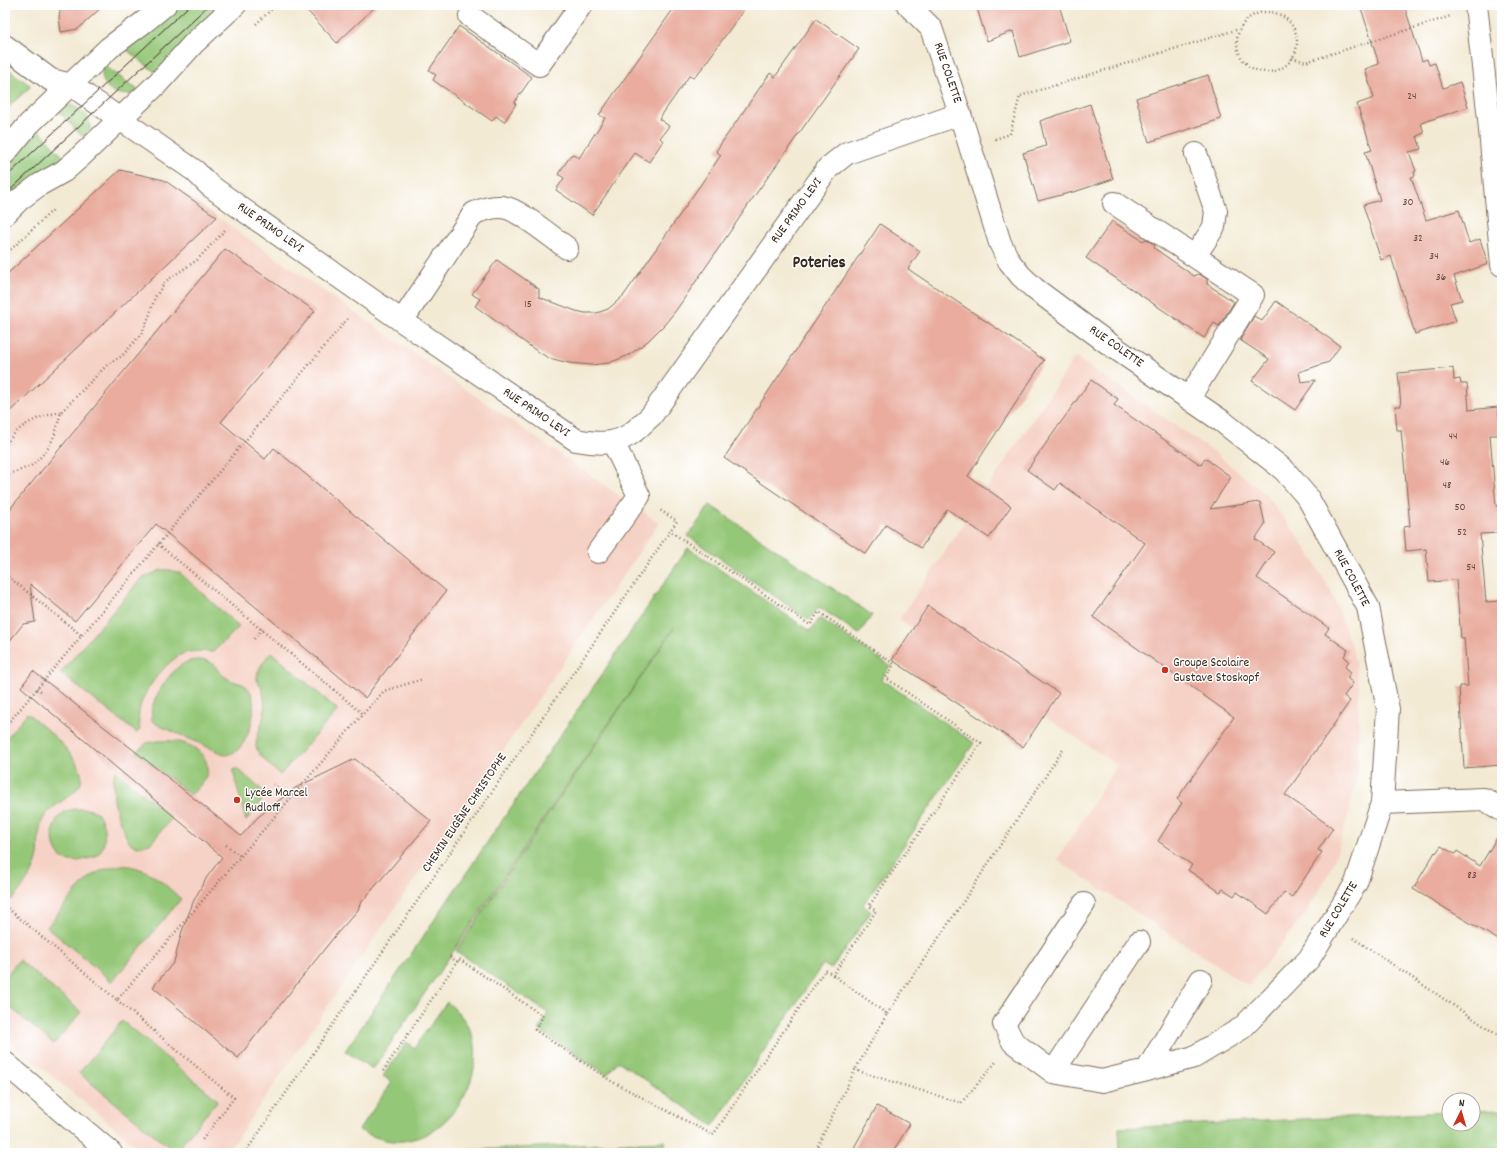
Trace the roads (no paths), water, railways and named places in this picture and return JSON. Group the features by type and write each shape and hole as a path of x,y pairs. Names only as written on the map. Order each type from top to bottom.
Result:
{"street":[{"path":"5,153 29,124 109,48 165,5"},
{"path":"5,214 19,200 39,185 64,171 80,158 158,84 194,43 235,5"},
{"path":"470,16 539,65 581,5"},
{"name":"RUE COLETTE","path":"908,5 931,28 960,114 1000,243 1009,261 1021,276 1035,289 1105,341 1223,422 1284,470 1308,498 1368,607 1388,709 1382,802 1356,883 1309,959 1242,1028 1194,1057 1102,1081 1053,1072 1013,1042 1004,1024 1084,904"},
{"path":"1476,7 1489,119 1502,265"},
{"path":"5,46 51,80 71,85"},
{"name":"RUE PRIMO LEVI","path":"71,85 195,171 209,186 576,440 600,444 613,442 629,435 651,416 828,168 847,152 960,114"},
{"path":"1195,256 1214,227 1216,211 1196,154"},
{"path":"1114,203 1254,295 1189,398"},
{"path":"402,321 474,213 490,208 507,208 522,216 567,248"},
{"path":"598,552 639,496 613,442"},
{"path":"1382,802 1484,799 1502,810"},
{"path":"1053,1072 1139,942"},
{"path":"1147,1070 1201,980"},
{"path":"5,1063 111,1153"}],"tram line":[{"path":"5,178 190,5"},
{"path":"5,195 209,5"}],"place":[{"name":"Groupe Scolaire Gustave Stoskopf","path":"1165,670"},
{"name":"Lycée Marcel Rudloff","path":"237,800"}],"district":[{"name":"Poteries","path":"819,264"}]}
